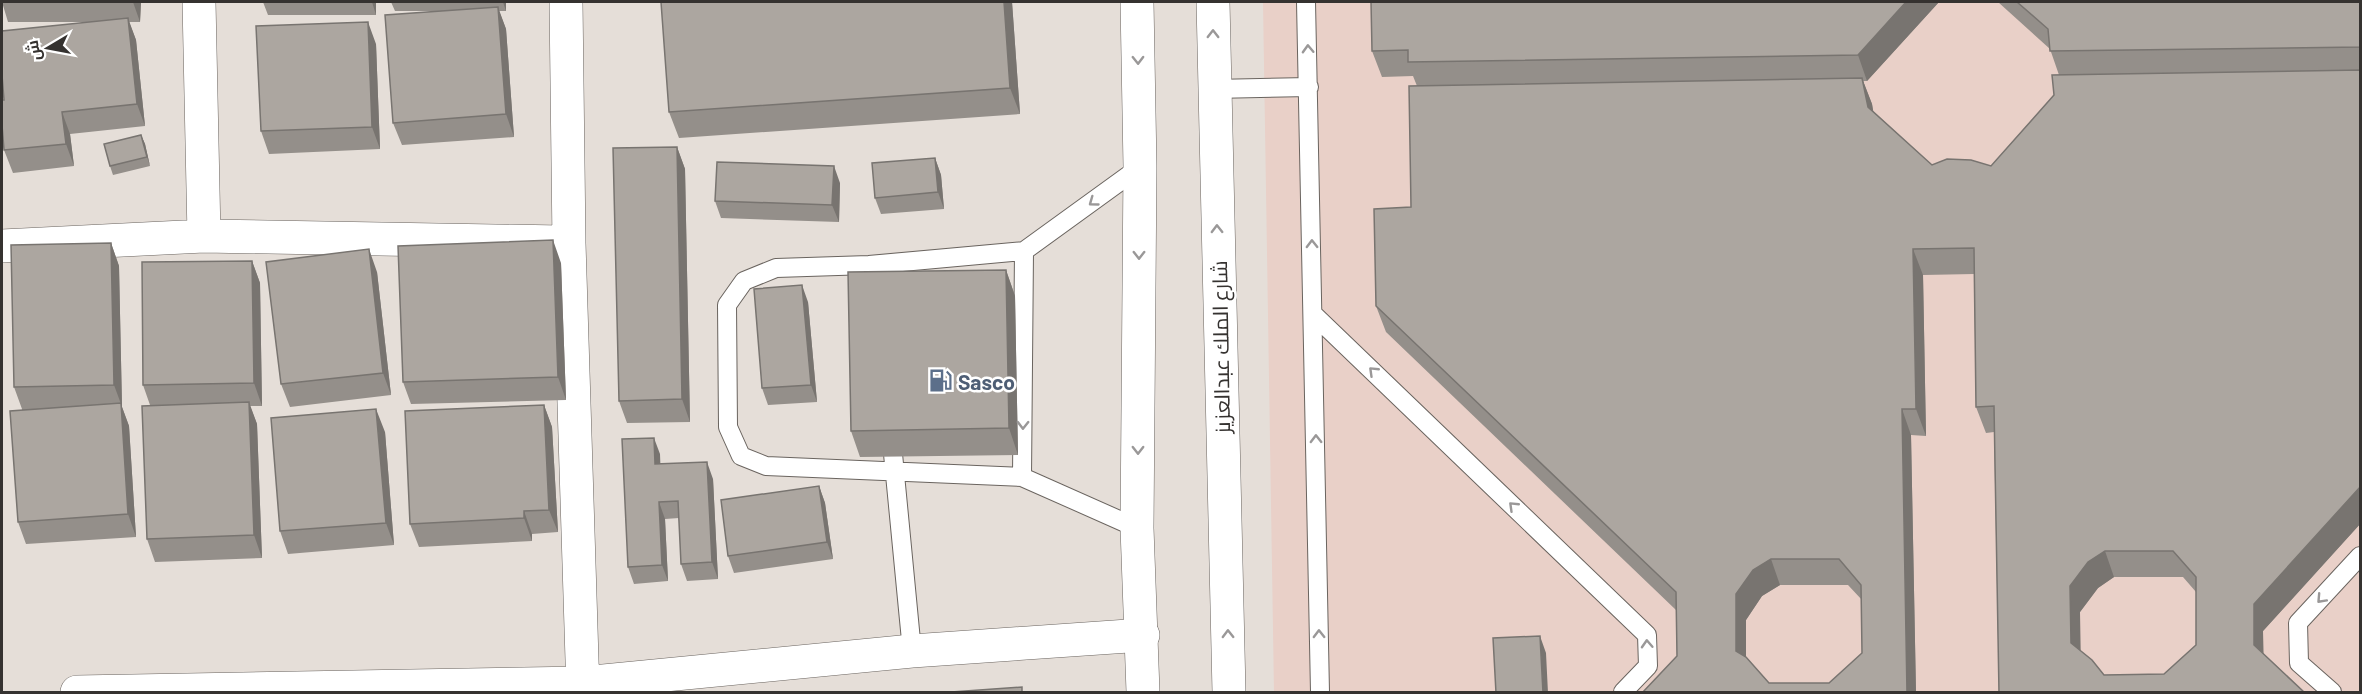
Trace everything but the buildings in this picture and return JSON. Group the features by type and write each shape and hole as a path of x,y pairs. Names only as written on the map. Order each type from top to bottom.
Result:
{"street":[{"path":"199,2 204,236"},
{"path":"566,2 569,243 583,688"},
{"path":"1137,2 1140,167 1137,528 1143,635 1143,693"},
{"name":"شارع الملك عبدالعزيز","path":"1213,2 1213,88 1229,693"},
{"path":"2,246 204,236 569,243"},
{"path":"77,693 583,688 912,651 1143,635"}],"lane":[{"path":"1306,2 1320,693"},
{"path":"1213,88 1309,87"},
{"path":"1137,528 1022,477 766,466 741,456 728,427 727,305 744,281 776,268 869,265 1024,251 1140,167"},
{"path":"1022,477 1024,251"},
{"path":"869,265 872,288"},
{"path":"1313,314 1647,635 1648,666 1623,693"},
{"path":"888,415 896,473 912,651"},
{"path":"2332,693 2299,663 2298,623 2361,556"}],"shaded area":[{"path":"1263,2 2360,2 2360,692 1274,692"}],"place":[{"name":"Sasco","path":"940,381"}]}
